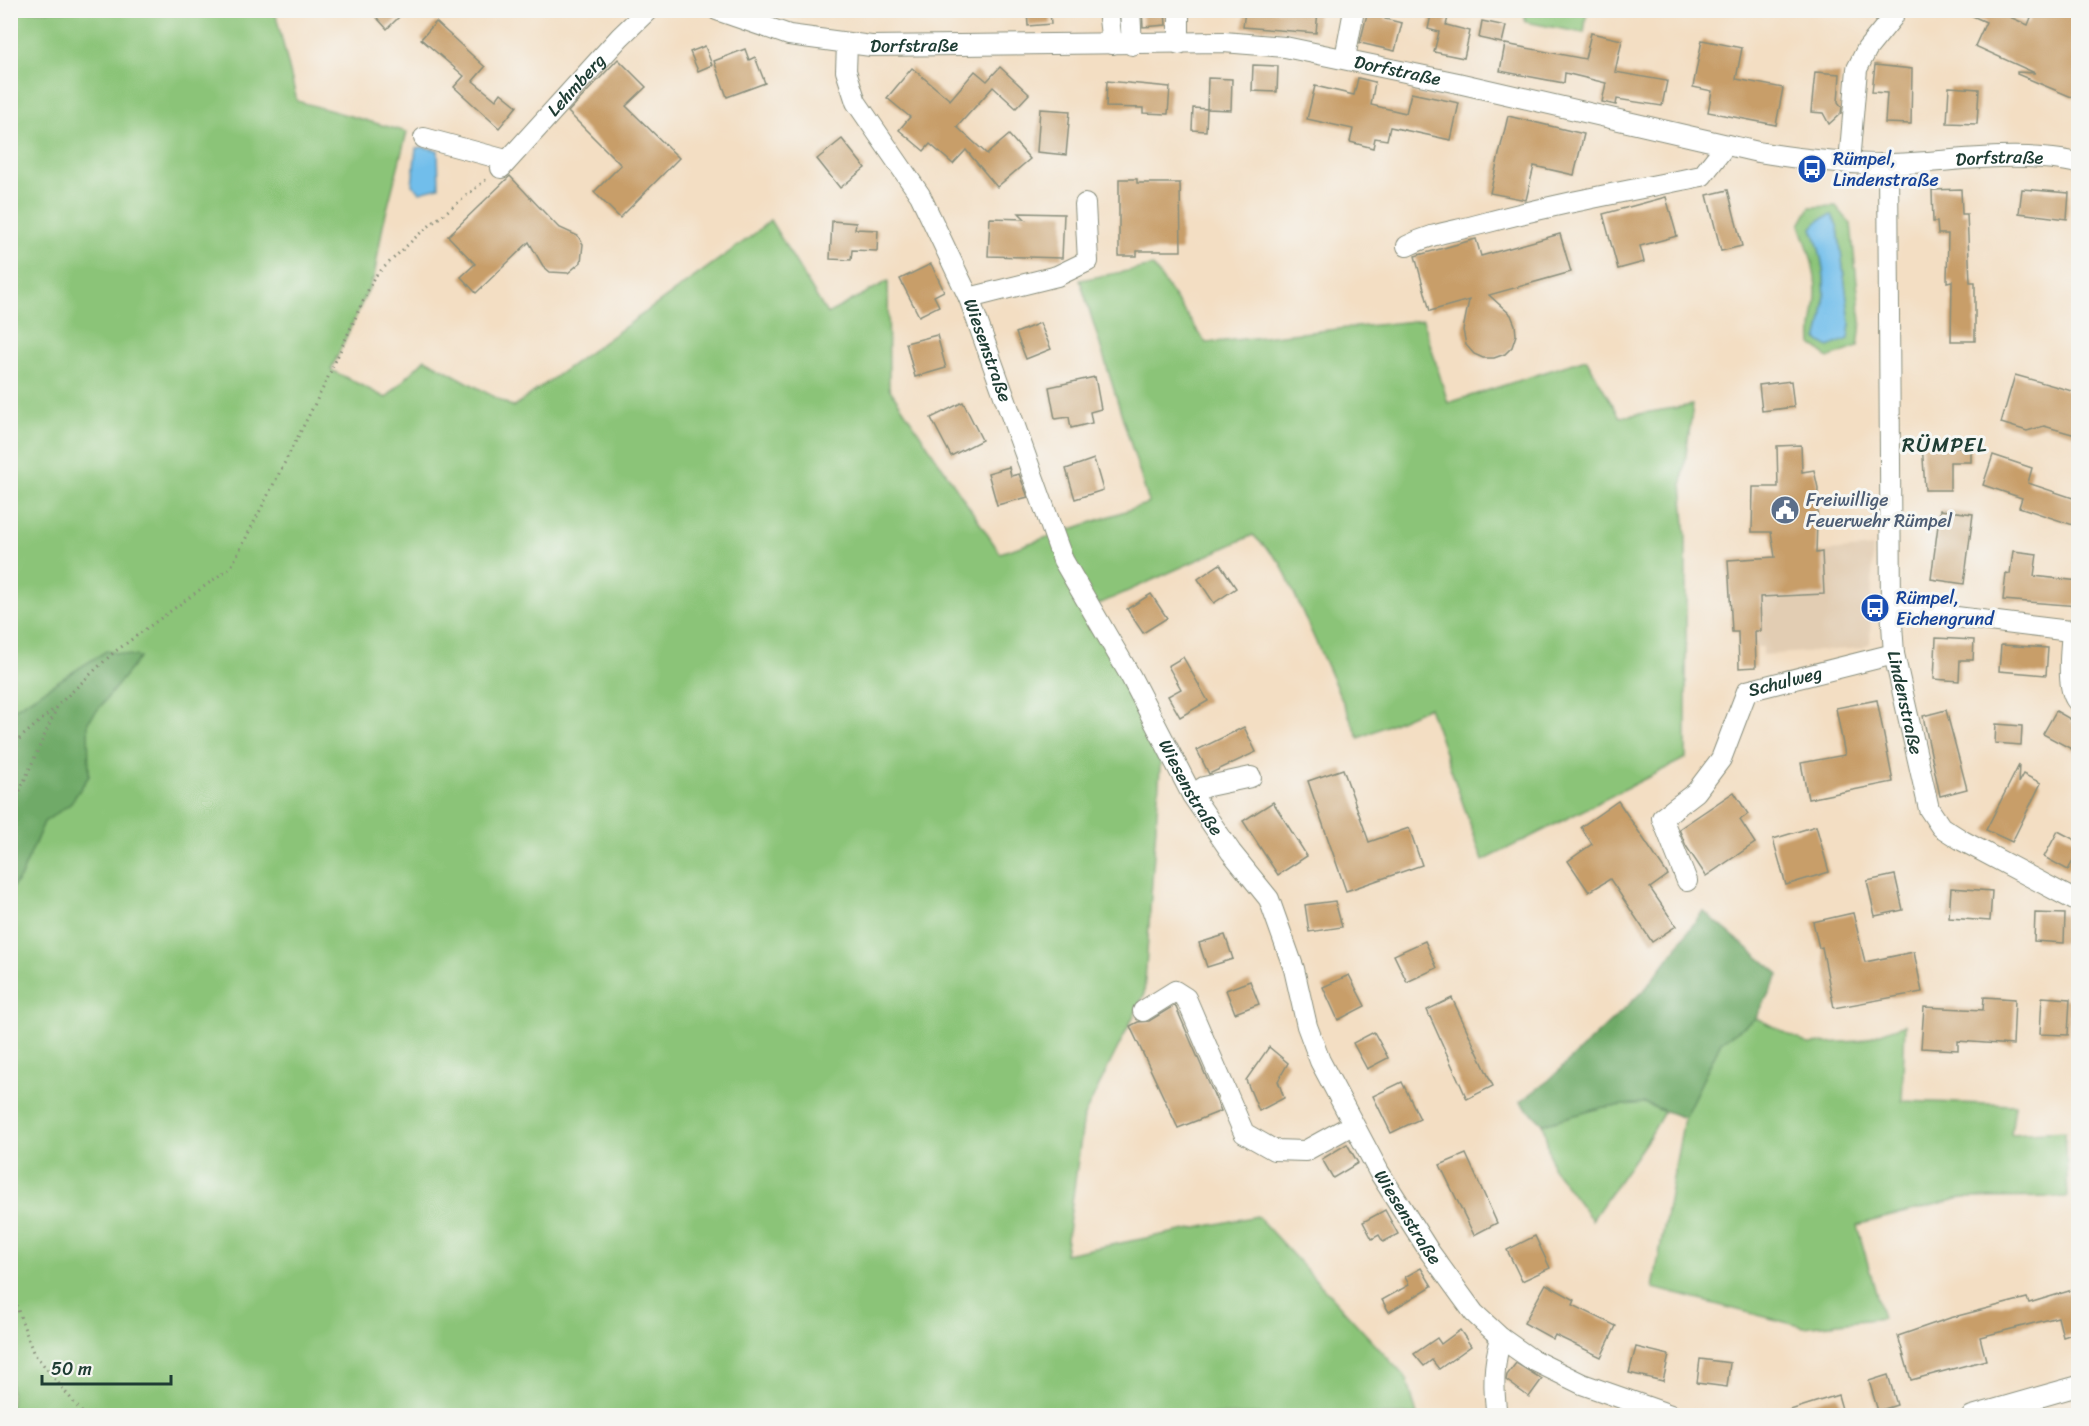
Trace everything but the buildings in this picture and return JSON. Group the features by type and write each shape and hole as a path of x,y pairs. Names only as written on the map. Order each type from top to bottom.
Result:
{"street":[{"name":"Lehmberg","path":"503,164 620,37 648,10"},
{"name":"Dorfstraße","path":"717,10 763,28 847,44 965,46 1260,44 1344,58 1726,145 1813,160 1888,164 2024,157 2078,158"},
{"path":"1108,10 1112,44"},
{"path":"1130,10 1132,45"},
{"path":"1179,10 1179,44"},
{"path":"1344,58 1354,10"},
{"path":"1849,163 1857,69 1867,49 1893,17"},
{"name":"Wiesenstraße","path":"847,44 846,71 856,102 920,195 938,228 969,298 1063,560 1125,668 1192,795 1231,852 1269,898 1294,969 1307,1026 1320,1061 1352,1125 1429,1251 1474,1312 1501,1338 1565,1376 1673,1416"},
{"path":"424,138 503,164"},
{"path":"1407,246 1433,233 1478,225 1540,208 1702,176 1726,145"},
{"name":"Lindenstraße","path":"1888,164 1891,609 1894,654 1929,809 1941,827 1963,841 2079,902"},
{"path":"969,298 1057,276 1088,261 1085,204"},
{"path":"1891,609 2075,631 2070,679 2075,699 2079,702"},
{"name":"Schulweg","path":"1687,881 1662,818 1696,792 1721,759 1748,691 1894,654"},
{"path":"1192,795 1204,787 1251,777"},
{"path":"1143,1011 1175,991 1186,998 1244,1133 1274,1150 1305,1151 1352,1125"},
{"path":"1497,1416 1494,1360 1501,1338"},
{"path":"1972,1416 2079,1386"}],"path":[{"path":"10,747 113,653 231,567 324,386 374,277 418,235 503,164"},
{"path":"10,813 58,705"},
{"path":"10,1288 33,1352 86,1416"}],"shaded area":[{"path":"1873,547 1870,643 1862,648 1763,655 1763,647 1756,647 1756,667 1739,668 1738,632 1732,632 1728,560"}],"green space":[{"path":"11,11 275,11 297,101 407,132 383,225 374,277 331,370 386,398 425,359 513,407 753,235 770,220 827,314 888,281 889,388 1000,553 1149,503 1080,280 1153,266 1206,343 1423,320 1448,403 1586,359 1620,417 1693,405 1682,483 1686,538 1686,758 1483,861 1429,707 1359,738 1280,562 1253,535 1090,608 1161,755 1144,995 1084,1116 1065,1254 1257,1216 1407,1379 1417,1415 11,1415 11,889 20,878 44,822 70,804 89,776 87,722 140,657 11,712"},
{"path":"1525,11 1587,11 1584,33 1525,22"},
{"path":"1836,206 1851,224 1861,322 1858,347 1828,358 1812,344 1816,284 1811,258 1800,225 1810,207","holes":["1832,215 1838,228 1850,323 1848,339 1818,340 1823,311 1824,283 1821,256 1812,228"]},
{"path":"106,651 140,657 88,722 89,776 70,804 44,822 20,878 11,889 11,711"},
{"path":"1703,911 1779,974 1756,1018 1721,1042 1684,1118 1644,1103 1604,1107 1543,1124 1520,1102 1549,1080 1647,987"},
{"path":"1756,1018 1808,1044 1859,1041 1905,1024 1902,1101 2015,1105 2011,1134 2065,1131 2068,1197 1961,1198 1857,1225 1883,1318 1804,1327 1653,1288 1684,1118 1721,1042"},
{"path":"1644,1103 1664,1112 1592,1220 1552,1167 1543,1124 1604,1107"}],"water":[{"path":"416,148 438,150 439,187 420,192 412,185"},
{"path":"1832,215 1838,228 1850,323 1848,339 1829,347 1817,340 1821,326 1825,283 1821,256 1812,228 1819,220"}],"place":[{"name":"Rümpel, Lindenstraße","path":"1812,169"},
{"name":"Freiwillige Feuerwehr Rümpel","path":"1785,510"},
{"name":"Rümpel, Eichengrund","path":"1875,608"}],"district":[{"name":"RÜMPEL","path":"1945,445"}]}
